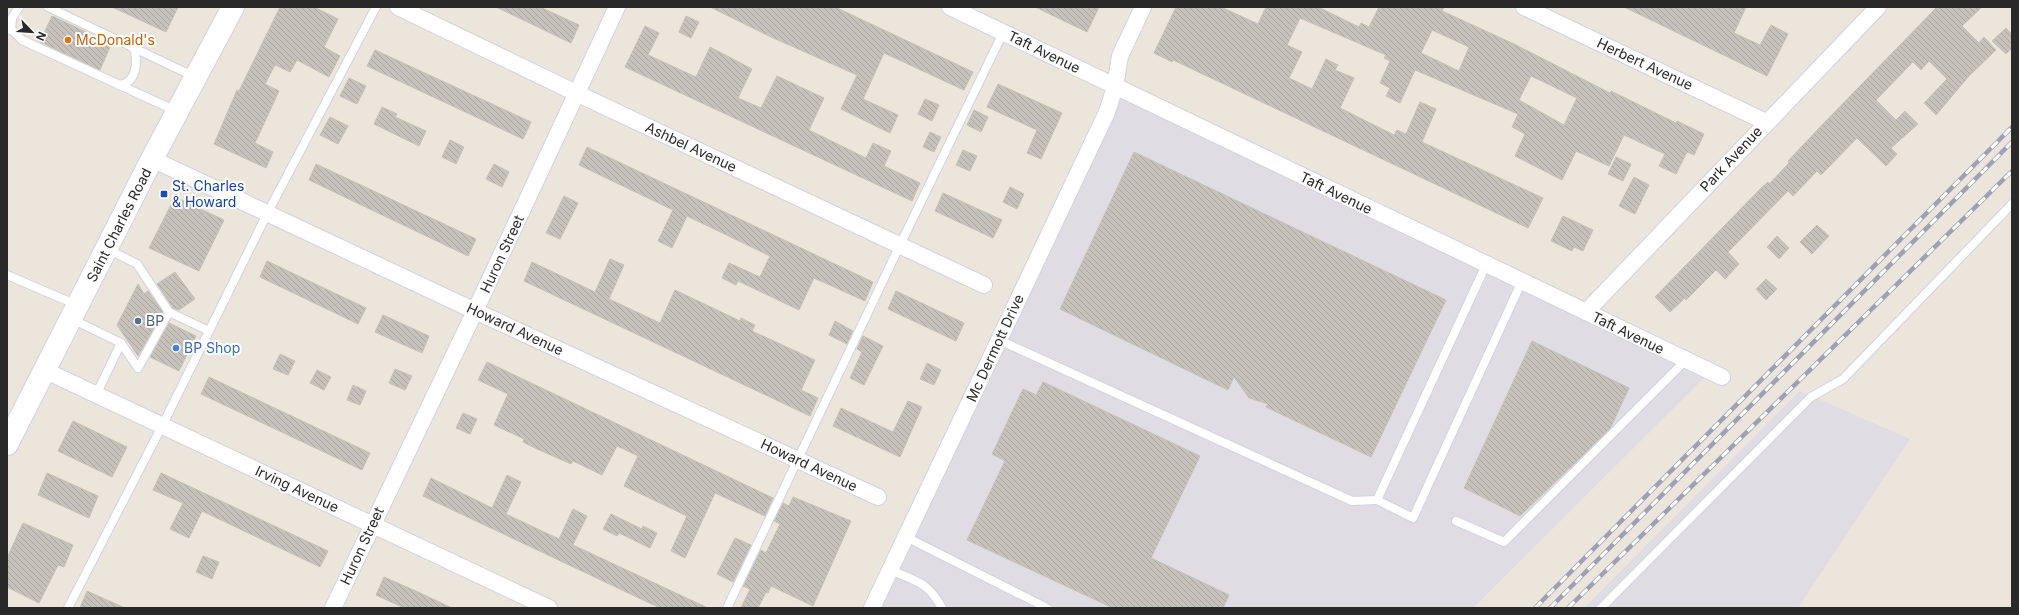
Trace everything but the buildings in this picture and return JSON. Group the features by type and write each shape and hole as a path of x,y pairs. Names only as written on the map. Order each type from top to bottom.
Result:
{"main road":[{"name":"Saint Charles Road","path":"7,444 152,159 233,7"}],"street":[{"name":"Ashbel Avenue","path":"398,7 576,93 984,285"},
{"name":"Huron Street","path":"333,608 475,311 617,7"},
{"name":"Taft Avenue","path":"950,7 1722,377"},
{"name":"Mc Dermott Drive","path":"872,608 1107,112 1115,87 1120,56 1143,7"},
{"name":"Herbert Avenue","path":"1524,7 1766,122"},
{"name":"Park Avenue","path":"1586,312 1766,122 1878,7"},
{"name":"Howard Avenue","path":"152,159 268,212 475,311 878,497"},
{"name":"Irving Avenue","path":"44,370 549,608"}],"lane":[{"path":"19,7 12,18 9,27 22,40 178,112"},
{"path":"48,7 196,77"},
{"path":"68,608 162,426 268,212 376,7"},
{"path":"728,608 900,245 1003,33"},
{"path":"119,85 129,81 135,70 136,57 134,48"},
{"path":"1601,608 1811,397 1843,379 2012,204"},
{"path":"106,249 137,264 169,312 209,331"},
{"path":"1377,500 1486,265"},
{"path":"7,275 74,312 121,343 138,368 169,312"},
{"path":"999,340 1352,501 1377,500 1413,518 1522,281"},
{"path":"96,394 121,343"},
{"path":"1456,521 1504,542 1686,360"},
{"path":"906,537 1047,608"},
{"path":"890,570 922,583 935,594 942,608"}],"shaded area":[{"path":"1118,94 1706,376 1473,608 878,608"},
{"path":"1800,391 1910,439 1798,608 1584,608"}],"railway":[{"path":"1535,608 2012,127"},
{"path":"1550,608 2012,142"},
{"path":"1568,608 2012,171"}],"place":[{"name":"McDonald's","path":"68,40"},
{"name":"St. Charles & Howard","path":"164,194"},
{"name":"BP","path":"138,321"},
{"name":"BP Shop","path":"176,348"}]}
